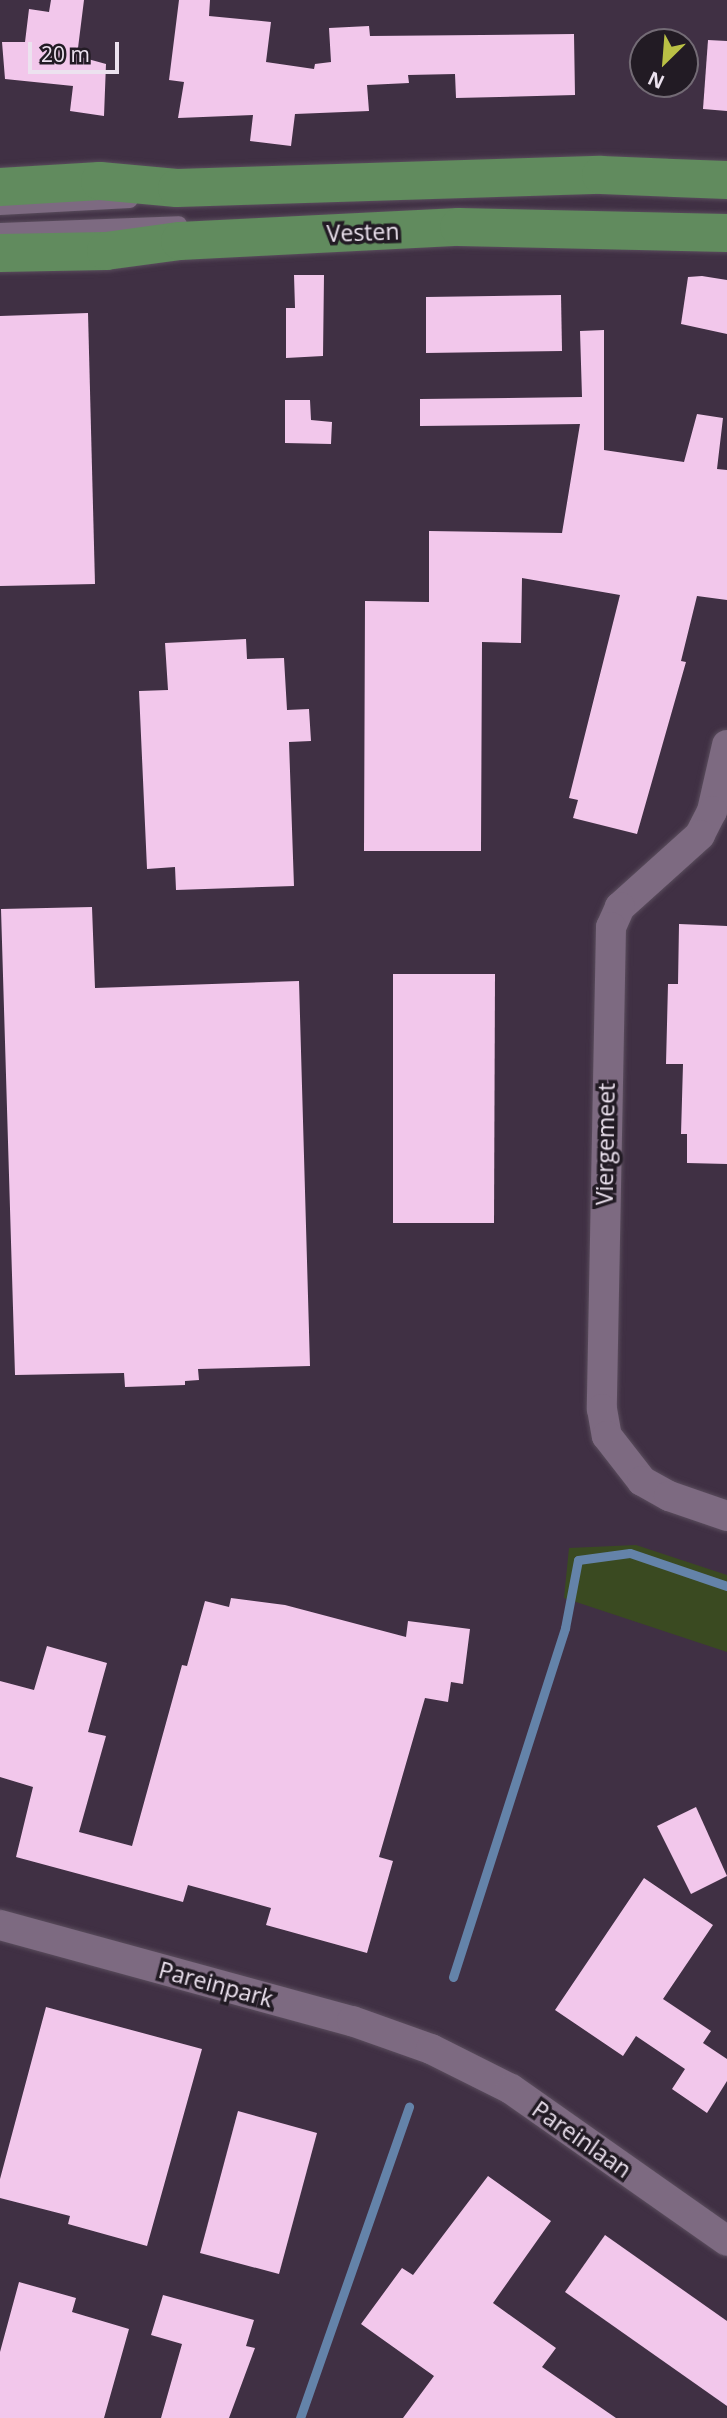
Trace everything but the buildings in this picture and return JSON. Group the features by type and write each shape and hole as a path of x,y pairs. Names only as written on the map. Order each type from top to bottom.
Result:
{"main road":[{"path":"0,187 100,181 177,188 601,175 727,180"},
{"name":"Vesten","path":"0,253 106,251 180,241 459,228 727,233"}],"street":[{"name":"Viergemeet","path":"727,745 712,811 701,835 620,907 611,927 602,1409 607,1436 642,1481 669,1496 727,1516"},
{"name":"Pareinpark","path":"0,1925 352,2021 431,2049"},
{"name":"Pareinlaan","path":"431,2049 511,2089 727,2241"}],"lane":[{"name":"Vesten","path":"0,208 435,188 727,194"},
{"name":"Vesten","path":"0,231 497,215 727,221"}],"green space":[{"path":"636,1545 727,1575 727,1652 564,1598 569,1548"}],"waterway":[{"path":"453,1977 565,1628 578,1560 630,1553 727,1586"},
{"path":"300,2418 409,2106"}]}
